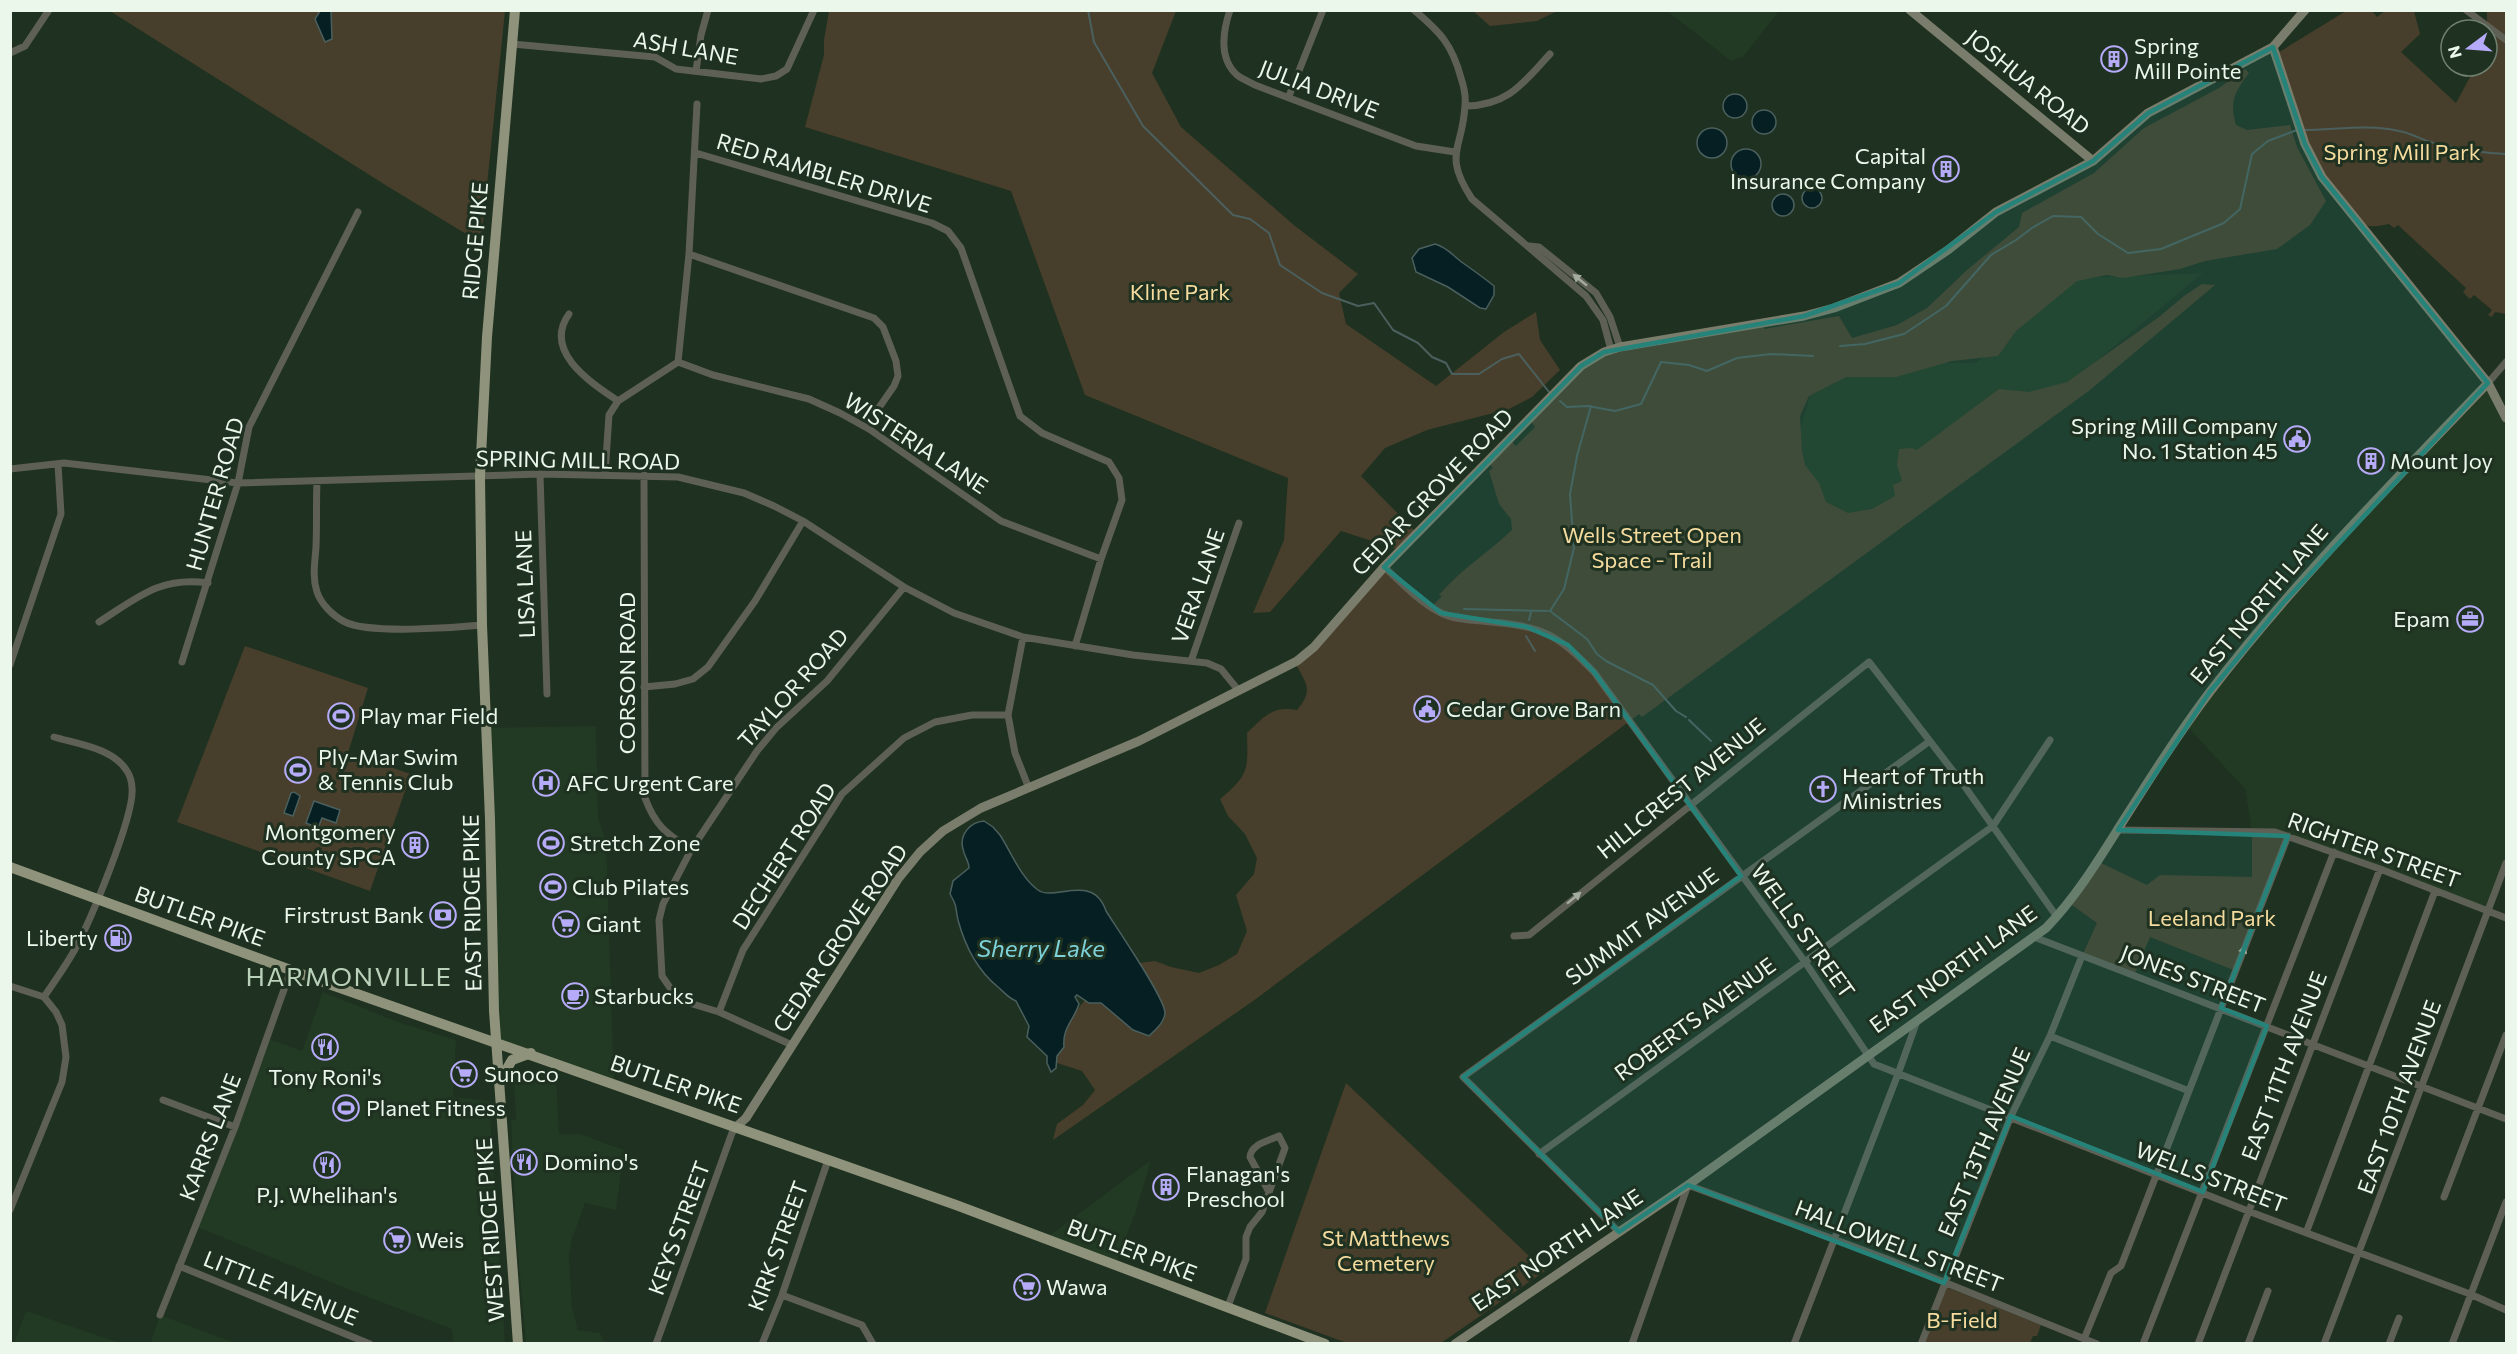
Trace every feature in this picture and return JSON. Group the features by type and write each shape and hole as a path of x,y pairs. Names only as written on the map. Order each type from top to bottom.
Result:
{"main road":[{"name":"RIDGE PIKE","path":"480,476 486,346 515,10"},
{"name":"EAST RIDGE PIKE","path":"480,476 482,626 490,810 496,1042"},
{"name":"BUTLER PIKE","path":"10,867 291,970 956,1205 1325,1344"},
{"name":"WEST RIDGE PIKE","path":"496,1042 518,1344"},
{"path":"499,1084 512,1060 531,1053"}],"street":[{"path":"10,53 25,46 49,10"},
{"path":"696,71 701,35 708,10"},
{"name":"ASH LANE","path":"512,44 655,57 676,69 762,79 776,76 787,69 814,10"},
{"name":"JULIA DRIVE","path":"1230,10 1223,30 1223,42 1226,57 1237,75 1255,85 1416,146 1455,152"},
{"path":"1289,96 1323,10"},
{"path":"1414,10 1437,30 1449,45 1460,73 1466,106 1455,152 1462,184 1472,199 1594,304 1616,348"},
{"name":"JOSHUA ROAD","path":"1910,10 2093,161"},
{"name":"CEDAR GROVE ROAD","path":"737,1126 746,1118 898,879 920,852 943,831 958,821 1028,786 1139,741 1297,661 1314,647 1384,567 1581,366 1616,348 1804,316 1834,308 1899,283 1948,250 1996,212 2093,161 2148,113 2273,46 2306,10"},
{"path":"2466,10 2506,40"},
{"path":"2273,46 2305,144 2322,177 2342,205 2488,383 2506,418"},
{"path":"1466,106 1479,106 1504,99 1513,93 1550,54"},
{"path":"605,474 609,415 618,401 678,362 689,254 697,104"},
{"name":"RED RAMBLER DRIVE","path":"696,153 932,223 948,231 962,248 1020,416 1042,433 1109,462 1119,478 1122,500 1101,559 1075,646"},
{"name":"HUNTER ROAD","path":"182,662 238,483 249,427 358,212"},
{"path":"689,254 874,318 883,327 896,361 898,376 869,429"},
{"path":"569,314 562,323 562,341 573,367 583,377 618,401"},
{"name":"WISTERIA LANE","path":"678,362 712,375 808,399 869,429 1001,521 1101,559"},
{"path":"2488,383 2506,362"},
{"name":"EAST NORTH LANE","path":"1455,1344 1688,1185 2034,937 2057,916 2085,882 2192,717 2249,645 2361,514 2488,383"},
{"path":"10,665 61,514 58,464"},
{"name":"SPRING MILL ROAD","path":"10,469 58,464 97,465 238,483 540,474 678,477 744,493 803,521 904,587 954,613 1023,637 1214,665 1239,691"},
{"name":"LISA LANE","path":"540,474 547,694"},
{"name":"CORSON ROAD","path":"644,475 645,798 659,826 691,850"},
{"path":"317,482 314,574 317,592 323,604 333,613 344,622 357,626 435,629 482,626"},
{"path":"644,687 675,684 693,679 708,667 755,601 803,521"},
{"name":"VERA LANE","path":"1191,661 1239,523"},
{"name":"WELLS STREET","path":"1384,567 1442,613 1471,620 1527,627 1548,633 1568,645 1594,672 1806,962 1874,1064 2248,1211 2470,1294 2506,1310"},
{"path":"99,622 157,586 192,581 208,583"},
{"name":"TAYLOR ROAD","path":"792,1046 719,1012 686,1002 673,992 662,976 659,920 663,904 691,850 757,751 776,728 827,681 904,587"},
{"path":"1023,637 1008,715 1015,753 1028,786"},
{"name":"HILLCREST AVENUE","path":"1514,936 1529,935 1689,804 1869,662 1930,741"},
{"name":"DECHERT ROAD","path":"719,1012 743,950 842,794 904,738 935,722 972,715 1008,715"},
{"path":"44,997 74,951 97,900 130,805 133,789 128,772 121,763 105,753 54,737"},
{"name":"ROBERTS AVENUE","path":"1539,1154 1993,826 2050,740"},
{"path":"1930,741 2057,916"},
{"name":"SUMMIT AVENUE","path":"1539,1154 1463,1077 1930,741"},
{"name":"RIGHTER STREET","path":"2118,830 2264,831 2288,836 2506,918"},
{"path":"2084,1339 2111,1273 2121,1266 2288,836"},
{"path":"2143,1344 2334,852"},
{"name":"EAST 10TH AVENUE","path":"2324,1344 2506,863"},
{"name":"EAST 11TH AVENUE","path":"2198,1344 2380,869"},
{"path":"2306,1233 2435,891"},
{"name":"JONES STREET","path":"2034,937 2506,1119"},
{"name":"EAST 13TH AVENUE","path":"1921,1344 2011,1116 2050,1036 2082,956"},
{"name":"KARRS LANE","path":"160,1315 235,1127 291,970"},
{"path":"10,986 44,997 56,1012 62,1025 66,1057 62,1082 10,1210"},
{"path":"1794,1344 1917,1020"},
{"path":"2444,1197 2506,1035"},
{"path":"2050,1036 2189,1090"},
{"path":"163,1100 235,1127"},
{"name":"KEYS STREET","path":"656,1344 732,1133 737,1126"},
{"path":"1228,1306 1246,1259 1246,1237 1250,1227 1262,1212 1285,1148 1279,1136 1255,1146 1251,1151 1250,1157 1269,1192"},
{"path":"1539,1154 1618,1232"},
{"name":"KIRK STREET","path":"762,1344 782,1295 828,1160"},
{"path":"1632,1344 1688,1185"},
{"name":"HALLOWELL STREET","path":"1688,1185 2097,1344"},
{"path":"2452,1344 2506,1202"},
{"name":"LITTLE AVENUE","path":"179,1266 370,1344"},
{"path":"2248,1344 2268,1291"},
{"path":"782,1295 862,1325 873,1344"},
{"path":"2389,1344 2399,1318"}],"highlighted area":[{"path":"2273,47 2305,144 2322,177 2488,383 2284,602 2209,693 2118,830 2288,836 2221,1008 2267,1026 2203,1192 2011,1116 1944,1283 1688,1185 1619,1232 1463,1077 1741,876 1594,672 1568,645 1527,627 1441,613 1384,567 1581,366 1604,352 1804,316 1899,283 1996,212 2093,161 2148,113"}],"shaded area":[{"path":"1667,11 1779,11 1743,57 1731,61"},
{"path":"2203,273 2058,393 1896,503 1857,515 1827,515 1794,449 1820,363 1976,363 2079,278"},
{"path":"2488,383 2506,418 2506,865 2487,911 2288,836 2252,831 2245,789 2186,725 2284,602"},
{"path":"596,726 598,818 606,840 614,1082 496,1042 486,728"},
{"path":"323,992 401,1023 456,1040 453,1097 489,1101 505,1343 453,1343 452,1329 195,1226 267,1038 302,1051"},
{"path":"542,1070 556,1075 559,1134 580,1134 624,1150 616,1210 585,1203 572,1239 569,1255 572,1307 578,1330 600,1333 605,1343 526,1343 516,1229 511,1120 516,1119 514,1087 516,1072"},
{"path":"1151,1160 1136,1211 1115,1265 1046,1238"},
{"path":"26,1311 120,1343 14,1343"},
{"path":"160,1315 235,1343 150,1344"}],"green space":[{"path":"110,11 505,11 481,243 387,186"},
{"name":"Kline Park","path":"829,11 1176,11 1152,73 1181,127 1295,226 1358,274 1339,293 1346,324 1436,386 1504,332 1536,312 1540,340 1560,370 1532,397 1509,409 1427,430 1385,448 1361,476 1417,533 1400,550 1341,531 1270,612 1253,613 1284,540 1288,478 1085,395 1011,191 805,127 824,55"},
{"path":"1473,11 1557,11 1537,21 1490,26"},
{"name":"Spring Mill Park","path":"2346,11 2372,11 2377,17 2385,11 2414,11 2420,34 2401,52 2456,103 2470,78 2499,78 2499,18 2487,18 2487,11 2506,11 2506,314 2495,312 2492,317 2488,315 2492,310 2474,295 2470,299 2463,292 2466,288 2398,225 2394,228 2389,224 2368,226 2350,214 2335,197 2322,175 2300,123 2276,54"},
{"name":"Wells Street Open Space - Trail","path":"2245,69 2249,73 2237,91 2233,103 2236,125 2247,130 2290,125 2297,147 2326,201 2310,225 2277,249 2205,261 2180,269 2123,278 2107,275 2077,281 2016,331 1998,356 1952,361 1896,377 1846,377 1809,396 1800,416 1805,465 1819,483 1826,502 1848,513 1872,509 1895,496 1893,485 1902,481 1897,465 1899,449 1917,450 1999,389 2029,392 2067,382 2202,284 2215,285 2090,390 1642,717 1639,714 1253,1001 1053,1140 1057,1124 1083,1105 1095,1090 1082,1071 1057,1063 1057,1056 1064,1047 1063,1040 1069,1020 1085,1000 1094,1004 1101,1003 1133,1030 1149,1036 1162,1023 1165,1012 1139,963 1155,961 1199,973 1237,954 1247,931 1236,895 1254,874 1257,858 1245,834 1228,816 1220,799 1237,784 1245,771 1247,733 1264,717 1275,711 1297,710 1307,692 1305,681 1295,663 1384,567 1432,606 1456,577 1512,530 1511,519 1499,504 1489,471 1493,468 1488,462 1510,440 1516,446 1535,427 1530,419 1581,366 1604,352 1764,324 1764,329 1839,316 1852,338 1897,325 1927,308 1967,270 2019,227 2022,213 2094,173 2144,128 2219,88"},
{"name":"Ply-Mar Swim & Tennis Club","path":"245,646 368,688 348,753 411,774 370,891 177,822"},
{"name":"Leeland Park","path":"2252,831 2288,836 2236,971 2150,937 2134,976 2082,956 2097,923 2069,903 2099,862 2147,885 2160,875 2252,877"},
{"name":"St Matthews Cemetery","path":"1346,1083 1545,1271 1441,1343 1347,1343 1265,1313"},
{"name":"B-Field","path":"1946,1287 2041,1325 2037,1336 2033,1336 2030,1343 1924,1344"}],"water":[{"path":"320,11 331,11 332,39 325,42 315,19"},
{"path":"1735,94 1744,97 1747,106 1744,115 1735,118 1726,115 1723,106 1726,97"},
{"path":"1764,110 1769,111 1775,117 1775,127 1769,133 1764,134 1759,133 1753,127 1752,122 1753,117 1759,111"},
{"path":"1712,128 1723,132 1727,143 1723,154 1712,158 1701,154 1697,143 1701,132"},
{"path":"1746,149 1757,153 1761,164 1757,175 1746,179 1735,175 1731,164 1735,153"},
{"path":"1808,188 1816,188 1822,194 1822,202 1816,208 1808,208 1802,202 1802,194"},
{"path":"1783,194 1793,201 1794,205 1787,215 1783,216 1773,209 1772,205 1779,195"},
{"path":"1435,244 1446,249 1494,286 1494,295 1486,309 1480,308 1448,287 1416,272 1412,258 1419,249"},
{"path":"294,792 300,796 293,816 284,813 291,793"},
{"path":"314,801 340,810 336,823 322,818 318,828 306,823"},
{"name":"Sherry Lake","path":"984,821 1000,835 1021,872 1038,890 1054,893 1083,890 1100,899 1163,1005 1165,1013 1163,1020 1149,1036 1133,1030 1101,1003 1089,1003 1077,995 1075,997 1079,1004 1077,1010 1067,1029 1064,1047 1057,1056 1056,1068 1051,1072 1047,1056 1027,1037 1029,1026 1016,1001 1008,997 984,973 973,957 964,939 950,894 953,881 969,868 962,844 964,834 974,824"}],"waterway":[{"path":"1088,10 1094,42 1143,126 1233,215 1250,219 1269,233 1280,265 1322,293 1358,306 1374,303 1393,330 1418,343 1432,357 1446,363 1452,374 1479,374 1502,359 1519,354 1549,392"},
{"path":"2303,130 2387,129 2452,147 2506,154"},
{"path":"1840,346 1865,344 1904,334 1946,306 1991,255 2053,216 2081,217 2098,234 2128,253 2161,249 2224,223 2240,209 2252,154 2268,141 2297,130"},
{"path":"1560,401 1567,407 1588,406 1615,411 1641,404 1661,362 1689,365 1707,371 1737,358 1771,354 1813,356"},
{"path":"1591,406 1577,456 1570,494 1574,548 1564,589 1550,611 1587,639 1597,654 1653,685 1676,711 1686,717"},
{"path":"1464,609 1548,611"},
{"path":"1529,620 1531,612"},
{"path":"1526,636 1535,651"},
{"path":"1689,720 1711,741"}],"place":[{"name":"Spring Mill Pointe","path":"2114,59"},
{"name":"Capital Insurance Company","path":"1946,169"},
{"name":"Spring Mill Company No. 1 Station 45","path":"2297,439"},
{"name":"Mount Joy","path":"2371,461"},
{"name":"Epam","path":"2470,619"},
{"name":"Cedar Grove Barn","path":"1427,709"},
{"name":"Play mar Field","path":"341,716"},
{"name":"Ply-Mar Swim & Tennis Club","path":"298,770"},
{"name":"AFC Urgent Care","path":"546,783"},
{"name":"Heart of Truth Ministries","path":"1823,789"},
{"name":"Stretch Zone","path":"551,843"},
{"name":"Montgomery County SPCA","path":"415,845"},
{"name":"Club Pilates","path":"553,887"},
{"name":"Firstrust Bank","path":"443,915"},
{"name":"Giant","path":"566,924"},
{"name":"Liberty","path":"118,938"},
{"name":"Starbucks","path":"575,996"},
{"name":"Tony Roni's","path":"325,1047"},
{"name":"Sunoco","path":"464,1074"},
{"name":"Planet Fitness","path":"346,1108"},
{"name":"Domino's","path":"524,1162"},
{"name":"P.J. Whelihan's","path":"327,1165"},
{"name":"Flanagan's Preschool","path":"1166,1187"},
{"name":"Weis","path":"397,1240"},
{"name":"Wawa","path":"1027,1287"}],"district":[{"name":"HARMONVILLE","path":"349,977"}]}
